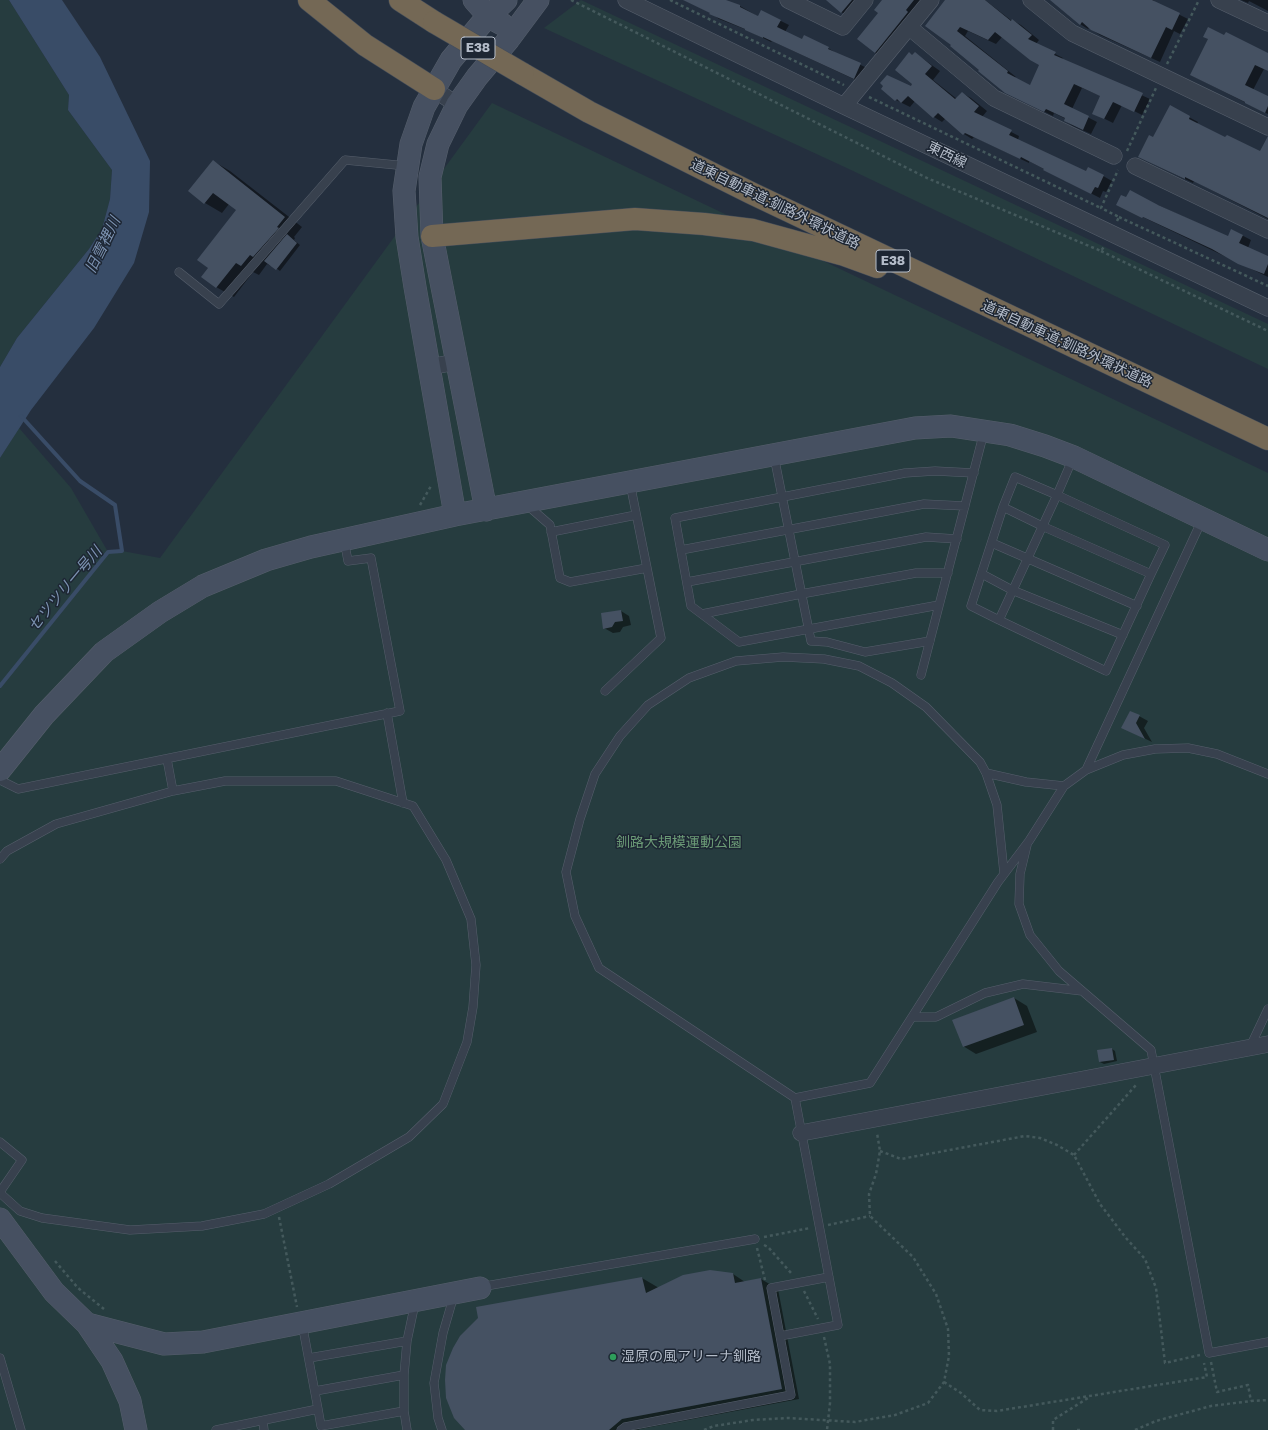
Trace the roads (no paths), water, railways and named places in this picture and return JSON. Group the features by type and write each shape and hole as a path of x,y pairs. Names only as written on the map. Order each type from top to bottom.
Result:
{"highway":[{"path":"309,0 365,45 434,89"},
{"name":"道東自動車道;釧路外環状道路","path":"400,0 437,18 525,69 589,112 1000,312 1268,439"},
{"name":"道東自動車道;釧路外環状道路","path":"418,0 437,18"},
{"name":"道東自動車道;釧路外環状道路","path":"525,69 757,182 1268,425"},
{"path":"432,236 635,219 704,224 753,230 844,255 1000,312"}],"street":[{"path":"474,0 489,16 514,30"},
{"path":"455,515 407,237 404,191 411,144 424,107 450,60 489,16 506,0"},
{"path":"486,510 432,236 430,178 438,144 457,105 477,77 509,39 514,30 538,0"},
{"name":"東西線","path":"626,0 1111,233 1266,303"},
{"path":"788,0 843,27 865,0"},
{"path":"844,106 931,0"},
{"path":"1031,0 1072,33 1268,127"},
{"path":"1219,0 1268,23"},
{"path":"909,27 994,98 1268,230"},
{"path":"434,89 457,105"},
{"path":"407,237 432,236"},
{"path":"415,287 441,282"},
{"path":"429,368 456,362"},
{"path":"0,770 44,715 104,652 160,612 202,586 266,560 311,547 455,515 915,428 951,426 1010,435 1045,446 1074,457 1268,550"},
{"path":"802,1133 1268,1044"},
{"path":"0,1221 54,1292 87,1324 112,1361 130,1401 136,1430"},
{"path":"87,1324 164,1344 203,1342 300,1316 416,1300 480,1288"}],"lane":[{"path":"179,272 219,304 345,160 408,166"},
{"path":"921,675 966,506 984,431"},
{"path":"774,454 811,641 827,642 865,652 930,641"},
{"path":"998,620 1074,457"},
{"path":"940,605 739,642 691,606 675,518 905,473 935,471 974,473"},
{"path":"1015,477 1057,494 1165,545 1106,671 971,606 1003,508 1015,477"},
{"path":"605,691 661,638 630,482"},
{"path":"524,503 550,525 560,578 570,582 647,568"},
{"path":"681,550 924,504 966,506"},
{"path":"1003,508 1151,574"},
{"path":"551,532 636,515"},
{"path":"1086,770 1203,519"},
{"path":"687,582 926,537 957,539"},
{"path":"0,780 18,789 400,711 371,558 348,561 344,540"},
{"path":"992,543 1137,606"},
{"path":"702,614 916,573 948,573"},
{"path":"982,574 1012,590 1123,636"},
{"path":"1004,873 997,805 986,773 980,762 926,707 892,683 859,666 824,659 783,657 736,661 689,678 648,705 620,736 595,774 580,819 566,872 575,916 599,968 795,1098 870,1083 1004,873 1028,841 1064,786 1086,770 1123,755 1155,749 1188,748 1217,754 1268,774"},
{"path":"387,713 403,803"},
{"path":"166,758 173,791"},
{"path":"986,773 1026,782 1064,786"},
{"path":"0,859 7,851 56,824 173,791 225,781 336,781 413,806 446,860 471,919 476,965 473,1007 467,1042 443,1104 410,1137 330,1184 264,1214 202,1226 130,1230 42,1218 20,1211 0,1192 22,1160 0,1142"},
{"path":"1028,841 1020,874 1019,904 1030,935 1059,971 1151,1050 1206,1353 1268,1342"},
{"path":"912,1017 936,1017 985,993 1023,984 1082,991"},
{"path":"1250,1048 1268,1009"},
{"path":"780,1336 838,1325 795,1098"},
{"path":"480,1288 755,1239"},
{"path":"621,1430 624,1427 791,1395 771,1288 828,1277"},
{"path":"442,1430 438,1418 434,1383 443,1333 455,1292"},
{"path":"407,1430 404,1411 406,1340 416,1300"},
{"path":"300,1316 321,1428 404,1411"},
{"path":"309,1358 406,1340"},
{"path":"0,1358 20,1430"},
{"path":"315,1391 404,1375"},
{"path":"216,1430 318,1409"},
{"path":"263,1421 264,1430"}],"water":[{"name":"旧雪裡川","path":"9,0 62,0 100,57 150,161 149,212 134,263 94,328 31,410 0,458 0,367 17,338 89,249 102,229 110,199 112,170 68,110 69,95"}],"waterway":[{"name":"セツツリ一号川","path":"0,686 108,552 122,551 115,505 80,481 21,416"}],"place":[{"name":"湿原の風アリーナ釧路","path":"613,1357"}],"park label":[{"name":"釧路大規模運動公園","path":"679,843"}]}
